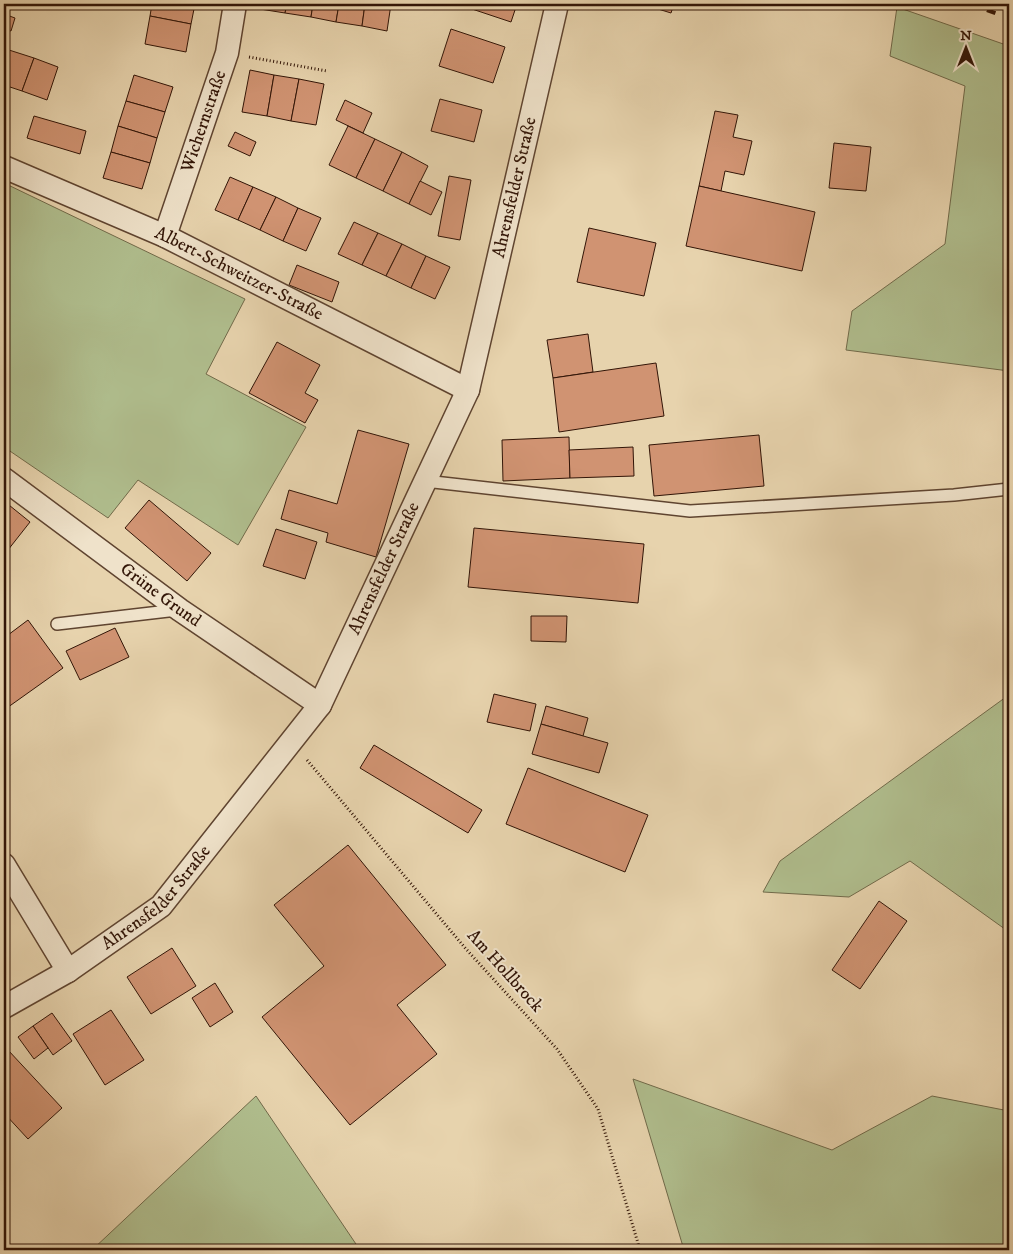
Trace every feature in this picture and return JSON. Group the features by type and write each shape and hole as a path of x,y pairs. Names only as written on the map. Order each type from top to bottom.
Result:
{"street":[{"name":"Wichernstraße","path":"165,236 226,53 236,4"},
{"name":"Ahrensfelder Straße","path":"4,1007 68,970 161,906 320,705 468,390 557,4"},
{"name":"Albert-Schweitzer-Straße","path":"4,168 165,236 468,390"},
{"name":"Grüne Grund","path":"4,480 180,610 320,705"},
{"path":"4,865 68,970"}],"lane":[{"path":"425,481 690,511 954,495 1009,489"},
{"path":"57,624 180,610"}],"path":[{"path":"226,53 327,72"},
{"name":"Am Hollbrock","path":"292,742 466,949 557,1049 598,1109 640,1250"}],"green space":[{"path":"897,7 1009,46 1009,371 846,350 852,311 945,244 965,86 890,56"},
{"path":"4,183 245,299 206,374 306,427 238,545 138,480 108,518 4,447"},
{"path":"1009,688 1009,932 910,861 849,897 763,892 780,861 1006,697"},
{"path":"633,1079 832,1150 932,1096 1009,1111 1009,1250 684,1250"},
{"path":"256,1096 360,1250 92,1250"}],"building":[{"path":"152,4 195,4 191,24 150,16"},
{"path":"261,4 287,4 285,13 260,9"},
{"path":"287,4 313,4 311,17 285,13"},
{"path":"313,4 339,4 336,22 311,17"},
{"path":"339,4 365,4 362,26 336,22"},
{"path":"365,4 391,4 387,31 362,26"},
{"path":"470,4 517,4 511,22 469,8"},
{"path":"642,4 674,4 671,13"},
{"path":"4,14 15,18 11,31 4,29"},
{"path":"150,16 191,24 186,52 145,44"},
{"path":"451,29 505,47 493,83 439,66"},
{"path":"4,48 9,50 4,66"},
{"path":"9,50 34,58 22,91 4,85 4,66"},
{"path":"34,58 58,67 47,100 22,91"},
{"path":"250,70 274,75 267,116 242,112"},
{"path":"134,75 173,87 165,112 126,101"},
{"path":"274,75 299,79 291,121 267,116"},
{"path":"299,79 324,84 316,125 291,121"},
{"path":"440,99 482,110 474,142 431,131"},
{"path":"345,100 372,113 363,133 336,120"},
{"path":"126,101 165,112 157,138 118,126"},
{"path":"715,111 738,115 733,137 752,141 744,175 725,171 721,191 699,186"},
{"path":"34,116 86,131 80,154 27,138"},
{"path":"118,126 157,138 150,163 111,152"},
{"path":"348,126 375,139 356,178 329,165"},
{"path":"235,132 256,142 250,156 228,146"},
{"path":"375,139 402,152 383,191 356,178"},
{"path":"834,143 871,147 866,191 829,188"},
{"path":"111,152 150,163 142,189 103,178"},
{"path":"402,152 428,166 409,204 383,191"},
{"path":"449,176 471,180 460,240 438,236"},
{"path":"230,177 253,187 238,220 215,210"},
{"path":"420,181 442,192 431,215 409,204"},
{"path":"699,186 815,212 802,271 686,246"},
{"path":"253,187 276,197 260,230 238,220"},
{"path":"276,197 298,208 283,241 260,230"},
{"path":"298,208 321,218 306,251 283,241"},
{"path":"354,222 378,233 362,265 338,254"},
{"path":"589,228 656,243 644,296 577,282"},
{"path":"378,233 402,244 386,276 362,265"},
{"path":"402,244 426,256 411,288 386,276"},
{"path":"426,256 450,267 435,299 411,288"},
{"path":"297,265 339,282 332,302 289,285"},
{"path":"588,334 593,372 553,378 547,340"},
{"path":"277,342 320,365 305,393 318,400 305,423 249,393"},
{"path":"656,363 664,416 559,432 553,378"},
{"path":"358,430 409,444 376,557 326,542 328,533 281,519 289,490 337,504"},
{"path":"759,435 764,486 654,496 649,445"},
{"path":"569,437 570,478 503,481 502,440"},
{"path":"633,447 634,476 570,478 569,450"},
{"path":"149,500 211,553 187,581 125,528"},
{"path":"4,501 30,522 4,555"},
{"path":"474,528 644,544 638,603 468,587"},
{"path":"276,529 317,542 305,579 263,566"},
{"path":"531,616 567,616 566,642 531,641"},
{"path":"28,620 63,668 4,710 4,638"},
{"path":"115,628 129,657 80,680 66,651"},
{"path":"494,694 536,704 530,731 487,722"},
{"path":"546,706 588,718 583,736 541,724"},
{"path":"541,724 608,743 599,773 532,754"},
{"path":"374,745 482,810 468,833 360,768"},
{"path":"528,768 648,815 625,872 506,824"},
{"path":"348,845 446,965 397,1005 437,1054 350,1125 262,1017 324,966 274,905"},
{"path":"879,901 907,921 860,989 832,970"},
{"path":"172,948 196,986 151,1014 127,977"},
{"path":"215,983 233,1012 210,1027 192,998"},
{"path":"111,1010 144,1060 105,1085 73,1034"},
{"path":"52,1013 72,1041 53,1055 33,1026"},
{"path":"33,1026 48,1048 34,1059 18,1037"},
{"path":"8,1050 62,1108 28,1139 4,1113 4,1054"}],"railway":[{"path":"970,4 1009,18"}]}
